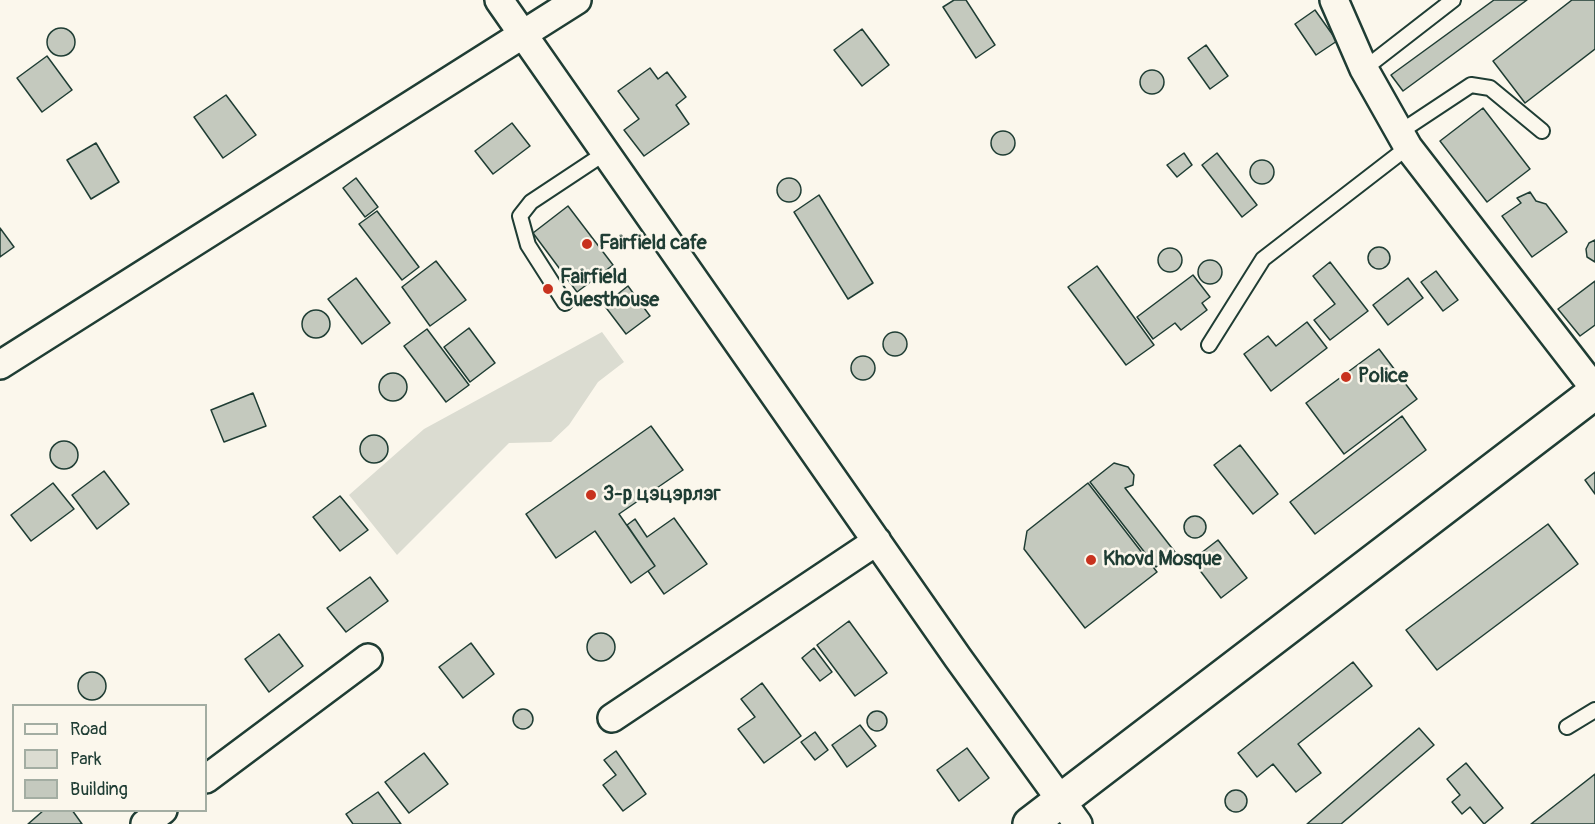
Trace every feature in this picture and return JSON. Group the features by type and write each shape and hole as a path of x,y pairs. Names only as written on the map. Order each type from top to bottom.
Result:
{"main road":[{"path":"1030,824 1070,812 1595,391"}],"street":[{"path":"499,0 877,541 1070,812"},
{"path":"0,365 577,0"},
{"path":"1334,0 1364,69 1404,140 1595,391"},
{"path":"612,718 877,541"},
{"path":"207,778 368,658"},
{"path":"145,824 160,812"}],"lane":[{"path":"1364,69 1453,0"},
{"path":"1209,345 1263,259 1471,85 1490,88 1542,131"},
{"path":"565,303 528,245 520,216 531,202 606,153"},
{"path":"1567,727 1595,710"}],"green space":[{"path":"602,332 624,362 598,382 569,425 551,442 509,443 397,555 349,495 424,429"}],"building":[{"path":"954,0 966,0 995,45 976,58 943,7"},
{"path":"1494,0 1527,0 1403,91 1391,75"},
{"path":"1572,0 1595,0 1595,49 1525,103 1493,61"},
{"path":"1315,10 1337,41 1316,55 1295,24"},
{"path":"61,28 71,32 75,42 71,52 61,56 51,52 47,42 51,32"},
{"path":"862,29 889,65 862,86 834,50"},
{"path":"1206,45 1228,76 1210,89 1188,58"},
{"path":"47,56 72,90 42,112 17,78"},
{"path":"650,68 658,79 667,72 686,97 676,105 689,124 644,156 624,130 639,119 618,91"},
{"path":"1152,70 1157,71 1163,77 1163,87 1157,93 1152,94 1147,93 1141,87 1140,82 1141,77 1147,71"},
{"path":"226,95 256,135 223,158 194,117"},
{"path":"1483,108 1530,169 1487,202 1440,141"},
{"path":"512,123 530,146 493,174 475,151"},
{"path":"1003,131 1008,132 1014,138 1014,148 1008,154 1003,155 998,154 992,148 991,143 992,138 998,132"},
{"path":"96,143 119,182 91,199 67,160"},
{"path":"1184,153 1192,165 1177,177 1167,165"},
{"path":"1217,153 1257,205 1242,217 1202,165"},
{"path":"1262,160 1267,161 1273,167 1273,177 1267,183 1262,184 1257,183 1251,177 1250,172 1251,167 1257,161"},
{"path":"356,178 378,207 365,217 343,188"},
{"path":"789,178 794,179 800,185 800,195 794,201 789,202 784,201 778,195 777,190 778,185 784,179"},
{"path":"1530,192 1536,201 1546,204 1567,232 1532,257 1502,216 1521,203 1517,198"},
{"path":"819,195 873,283 848,299 794,212"},
{"path":"568,206 613,265 577,292 533,233"},
{"path":"377,211 419,267 402,280 359,224"},
{"path":"0,228 14,247 0,257"},
{"path":"1595,240 1595,262 1587,257 1586,249 1589,243"},
{"path":"1379,247 1387,250 1390,258 1387,266 1379,269 1371,266 1368,258 1371,250"},
{"path":"1170,248 1175,249 1181,255 1181,265 1175,271 1170,272 1165,271 1159,265 1158,260 1159,255 1165,249"},
{"path":"1210,260 1215,261 1221,267 1221,277 1215,283 1210,284 1205,283 1199,277 1198,272 1199,267 1205,261"},
{"path":"436,261 466,300 430,326 402,287"},
{"path":"1330,262 1368,311 1330,340 1314,320 1335,304 1313,276"},
{"path":"1097,266 1154,345 1126,365 1068,287"},
{"path":"1436,271 1458,300 1443,311 1421,282"},
{"path":"1193,275 1210,297 1202,303 1207,310 1181,330 1175,323 1153,339 1137,317"},
{"path":"356,278 390,323 362,344 328,299"},
{"path":"1408,278 1423,298 1388,325 1373,305"},
{"path":"1595,281 1595,325 1580,336 1558,309"},
{"path":"628,286 650,316 626,334 604,305"},
{"path":"316,310 326,314 330,324 326,334 316,338 306,334 302,324 306,314"},
{"path":"1307,322 1327,348 1271,391 1244,354 1268,336 1276,346"},
{"path":"469,328 495,363 470,382 444,347"},
{"path":"427,329 469,385 446,402 404,346"},
{"path":"895,332 900,333 906,339 906,349 900,355 895,356 890,355 884,349 883,344 884,339 890,333"},
{"path":"1379,349 1417,399 1344,454 1306,403"},
{"path":"863,356 868,357 874,363 874,373 868,379 863,380 858,379 852,373 851,368 852,363 858,357"},
{"path":"393,373 403,377 407,387 403,397 393,401 383,397 379,387 383,377"},
{"path":"253,393 266,426 224,442 211,410"},
{"path":"1402,416 1426,450 1315,534 1290,502"},
{"path":"651,426 683,470 619,514 655,566 631,583 595,531 556,558 526,514"},
{"path":"374,435 384,439 388,449 384,459 374,463 364,459 360,449 364,439"},
{"path":"64,441 74,445 78,455 74,465 64,469 54,465 50,455 54,445"},
{"path":"1240,445 1278,494 1253,514 1214,465"},
{"path":"1114,463 1128,467 1134,475 1133,485 1125,488 1175,552 1156,567 1090,482"},
{"path":"104,471 129,504 97,529 72,495"},
{"path":"1595,472 1595,494 1585,480"},
{"path":"53,483 74,509 31,541 11,515"},
{"name":"Khovd Mosque","path":"1088,483 1157,572 1085,628 1024,549 1027,531"},
{"path":"340,496 368,530 340,551 313,517"},
{"path":"1195,516 1203,519 1206,527 1203,535 1195,538 1187,535 1184,527 1187,519"},
{"path":"674,518 707,564 664,594 648,571 655,566 627,525 635,519 647,537"},
{"path":"1548,524 1578,564 1437,670 1406,630"},
{"path":"1218,540 1247,578 1221,598 1192,560"},
{"path":"370,577 388,601 346,632 327,608"},
{"path":"849,621 887,673 855,696 817,645"},
{"path":"601,633 611,637 615,647 611,657 601,661 591,657 587,647 591,637"},
{"path":"279,634 303,666 269,692 245,659"},
{"path":"471,643 494,674 463,698 439,667"},
{"path":"814,648 832,672 820,681 802,658"},
{"path":"1353,662 1372,686 1298,744 1321,773 1296,792 1273,764 1257,777 1238,753"},
{"path":"92,672 102,676 106,686 102,696 92,700 82,696 78,686 82,676"},
{"path":"762,683 801,736 764,763 738,729 755,717 741,699"},
{"path":"523,709 530,712 533,719 530,726 523,729 516,726 513,719 516,712"},
{"path":"877,711 884,714 887,721 884,728 877,731 870,728 867,721 870,714"},
{"path":"860,725 876,746 847,767 832,745"},
{"path":"1419,728 1434,745 1341,824 1307,824"},
{"path":"815,732 828,750 815,760 801,742"},
{"path":"967,748 989,778 959,801 937,770"},
{"path":"616,751 646,794 623,811 603,785 616,775 604,760"},
{"path":"424,753 448,784 409,813 385,782"},
{"path":"1466,763 1503,808 1484,824 1470,807 1462,814 1452,802 1460,795 1447,779"},
{"path":"1595,774 1595,824 1531,824 1567,796"},
{"path":"1236,790 1244,793 1247,801 1244,809 1236,812 1228,809 1225,801 1228,793"},
{"path":"378,792 401,824 353,824 346,814"},
{"path":"42,812 73,812 82,824 28,824"}],"place":[{"name":"Fairfield cafe","path":"587,244"},
{"name":"Fairfield Guesthouse","path":"548,289"},
{"name":"Police","path":"1346,377"},
{"name":"3-р цэцэрлэг","path":"591,495"},
{"name":"Khovd Mosque","path":"1091,560"}]}
